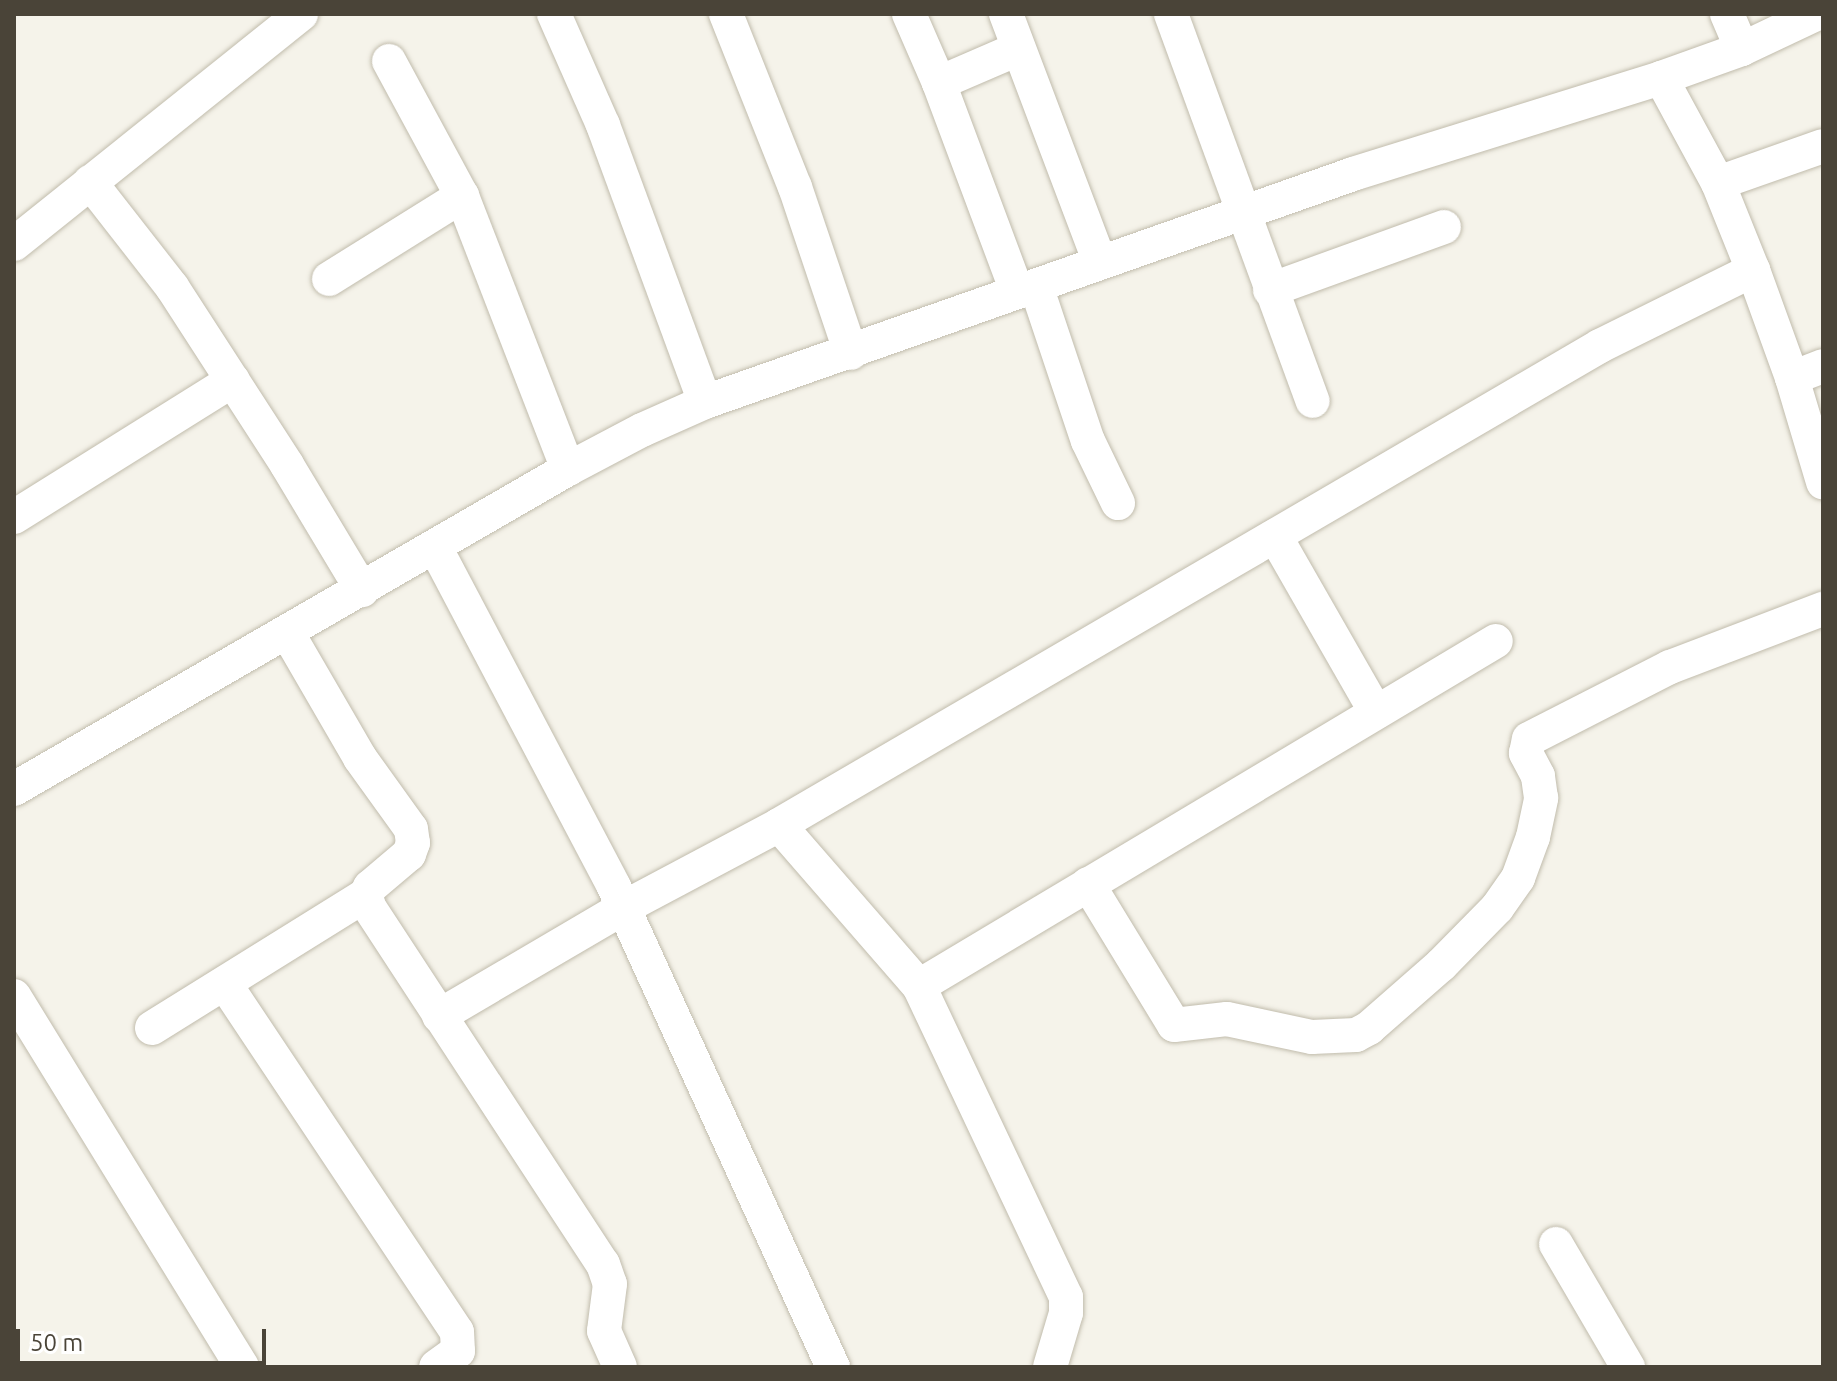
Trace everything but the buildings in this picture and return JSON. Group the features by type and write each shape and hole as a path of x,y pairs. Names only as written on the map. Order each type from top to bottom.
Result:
{"street":[{"path":"14,244 301,14"},
{"path":"554,14 603,125 705,402"},
{"path":"726,14 795,187 851,353"},
{"path":"909,14 1088,441 1118,503"},
{"path":"1006,14 1100,263"},
{"path":"1171,14 1241,214 1313,401"},
{"path":"1727,14 1742,49"},
{"path":"14,789 568,469 642,430 705,402 1492,128 1661,78 1742,49 1816,14"},
{"path":"939,83 1018,49"},
{"path":"389,61 462,196 568,469"},
{"path":"1661,78 1718,183 1753,270 1807,372 1823,482"},
{"path":"1718,183 1823,146"},
{"path":"90,182 172,287 362,590"},
{"path":"329,279 462,196"},
{"path":"1270,290 1444,227"},
{"path":"439,1016 623,908 779,825 1600,346 1753,270"},
{"path":"14,517 233,380"},
{"path":"1275,536 1376,712"},
{"path":"435,547 623,908 833,1367"},
{"path":"1088,884 1174,1025 1227,1019 1312,1037 1356,1035 1369,1028 1441,965 1497,908 1518,878 1533,837 1541,798 1538,776 1526,753 1529,739 1670,667 1823,609"},
{"path":"152,1028 366,895 370,887 409,854 413,843 411,829 360,758 287,632"},
{"path":"919,986 1496,641"},
{"path":"779,825 919,986 1066,1297 1066,1313 1050,1367"},
{"path":"366,895 378,922 603,1264 610,1284 604,1331 620,1367"},
{"path":"225,984 457,1332 458,1351 436,1367"},
{"path":"14,996 242,1367"},
{"path":"1556,1244 1628,1367"}]}
